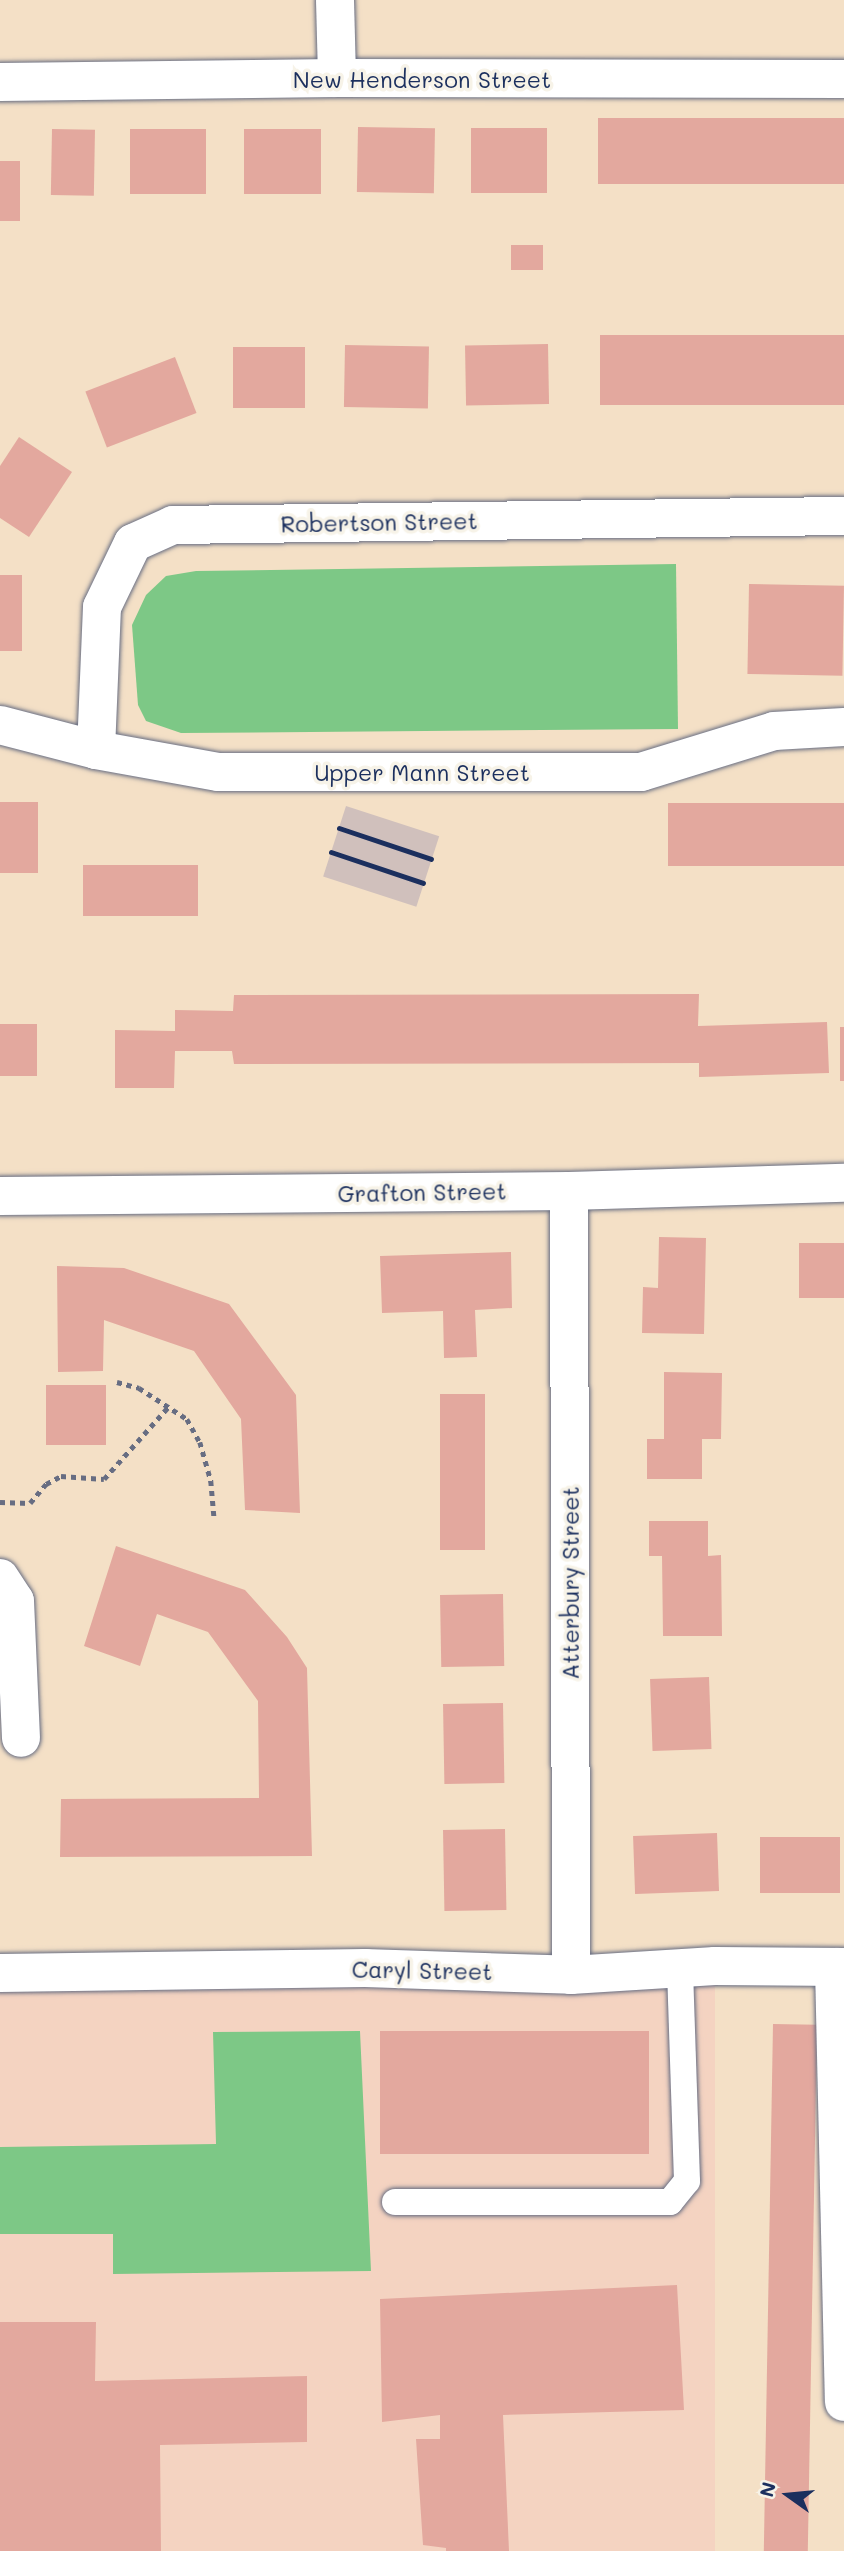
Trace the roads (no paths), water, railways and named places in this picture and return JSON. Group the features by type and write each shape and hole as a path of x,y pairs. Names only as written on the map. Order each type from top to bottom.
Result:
{"street":[{"path":"335,0 337,78"},
{"name":"New Henderson Street","path":"0,82 337,78 844,79"},
{"name":"Robertson Street","path":"96,750 102,607 133,543 173,525 844,516"},
{"name":"Upper Mann Street","path":"0,724 96,750 218,772 641,772 774,731 844,727"},
{"name":"Grafton Street","path":"0,1196 569,1191 844,1183"},
{"name":"Atterbury Street","path":"569,1191 571,1975"},
{"path":"0,1578 15,1601 21,1738"},
{"name":"Caryl Street","path":"0,1973 365,1968 571,1975 680,1966 839,1967"},
{"path":"839,1967 844,2402"}],"lane":[{"path":"395,2202 670,2202 687,2181 680,1966"}],"railway":[{"path":"339,828 431,859"},
{"path":"331,852 423,883"}]}
